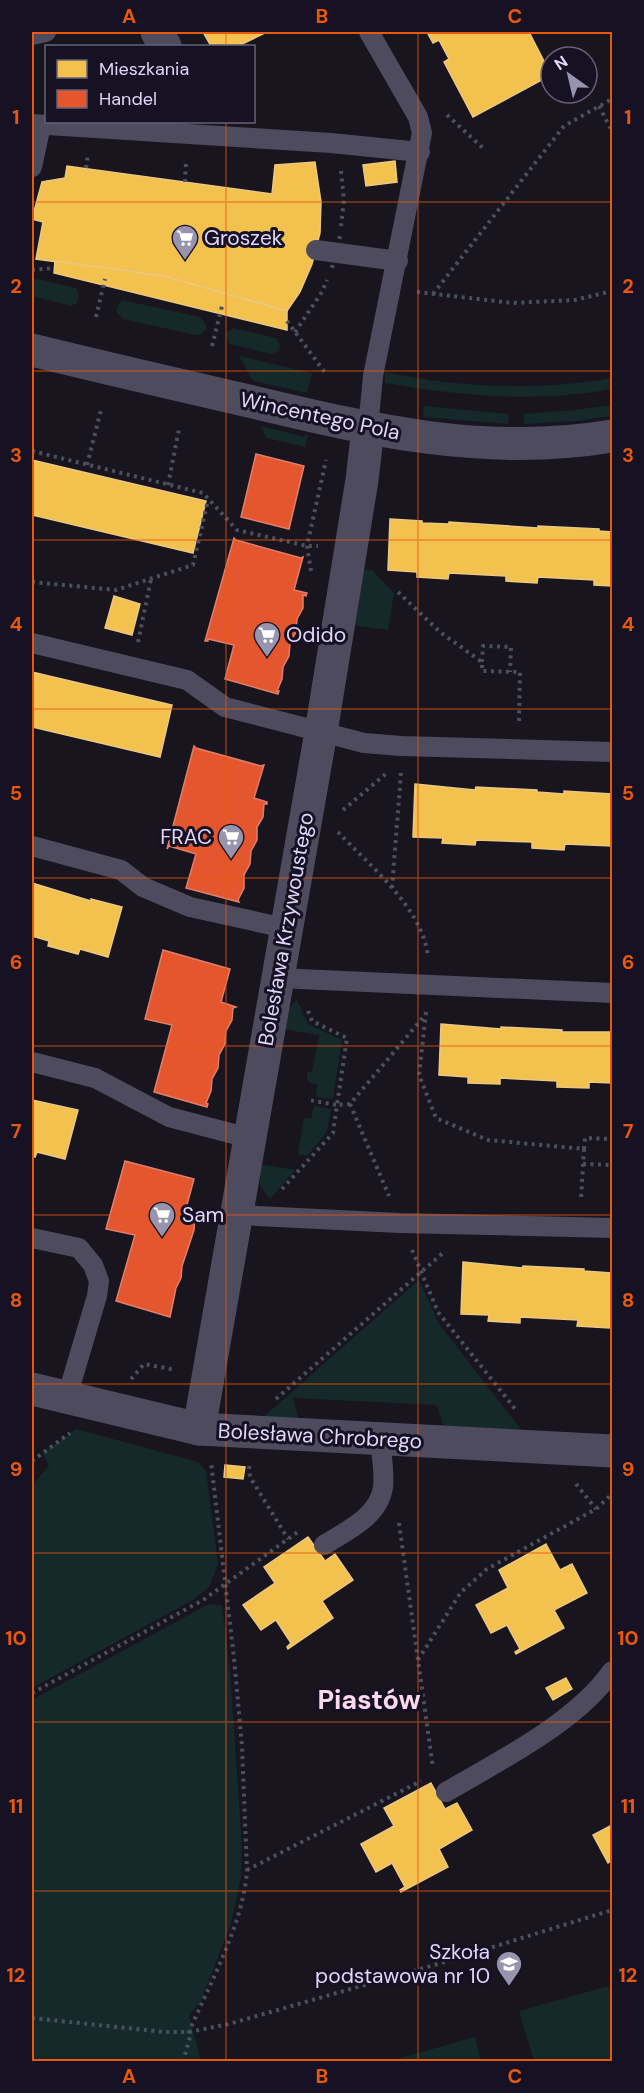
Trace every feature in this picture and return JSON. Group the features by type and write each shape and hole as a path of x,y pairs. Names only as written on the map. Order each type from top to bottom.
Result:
{"street":[{"name":"Wincentego Pola","path":"32,351 368,428 416,436 500,445 567,443 612,436"},
{"name":"Bolesława Krzywoustego","path":"205,1444 246,1214 249,1138 321,732 366,454 368,428"},
{"name":"Bolesława Chrobrego","path":"32,1389 67,1397 205,1444 380,1439 612,1451"}],"lane":[{"path":"32,35 45,32"},
{"path":"368,428 373,376 422,133 418,117 369,32"},
{"path":"32,167 36,125 331,143 420,152"},
{"path":"316,250 398,261"},
{"path":"32,644 187,680 225,707 364,743 612,752"},
{"path":"32,846 121,870 143,887 190,907 285,928"},
{"path":"278,978 612,993"},
{"path":"32,1062 95,1078 170,1118 249,1138"},
{"path":"246,1214 400,1222 612,1228"},
{"path":"32,1238 79,1248 93,1265 99,1281 98,1296 67,1397"},
{"path":"324,1545 360,1522 373,1510 381,1497 383,1484 380,1439"},
{"path":"446,1792 521,1749 570,1714 588,1700 612,1671"}],"path":[{"path":"433,295 564,126 612,99"},
{"path":"600,106 612,131"},
{"path":"441,123 444,112 484,149"},
{"path":"339,162 344,200 342,217"},
{"path":"295,332 321,292 332,268 340,236"},
{"path":"32,270 54,268"},
{"path":"96,316 105,279"},
{"path":"407,290 513,303 575,300 612,291"},
{"path":"212,346 222,306"},
{"path":"287,321 326,374"},
{"path":"87,465 101,410"},
{"path":"168,485 179,429"},
{"path":"32,451 203,493 237,530 307,546 351,545"},
{"path":"32,582 116,590 193,565 208,500"},
{"path":"133,666 151,579"},
{"path":"398,592 440,632 482,662"},
{"path":"510,672 511,647 483,646 482,671 510,672 520,672 518,750"},
{"path":"337,815 394,767"},
{"path":"337,830 392,889 402,772"},
{"path":"246,1214 333,1133 347,1038 312,1021 304,1000"},
{"path":"309,1100 337,1105 350,1104 426,1014"},
{"path":"350,1104 438,1312 596,1509"},
{"path":"436,1119 489,1140 584,1149"},
{"path":"579,1227 585,1138 612,1139"},
{"path":"583,1164 612,1165 612,1162"},
{"path":"288,1539 250,1477 245,1444 257,1416 452,1244"},
{"path":"183,2061 190,2037 189,2032 240,1913 246,1888 247,1870 242,1746 227,1582 205,1444"},
{"path":"418,1661 461,1592 487,1569 596,1509 612,1494"},
{"path":"399,1521 434,1775 446,1792"},
{"path":"32,1693 203,1600 308,1525"},
{"path":"32,2018 164,2032 189,2032 273,2012 612,1910"}],"green space":[{"path":"37,279 76,288 79,295 77,303 71,306 32,296 32,280"},
{"path":"122,300 200,317 206,329 200,335 195,335 123,319 116,309"},
{"path":"233,328 276,338 280,345 279,349 271,354 230,344 226,336 227,332"},
{"path":"239,356 312,373 307,393 253,381"},
{"path":"385,372 442,382 499,386 555,385 612,378 612,389 527,397 470,394 385,383"},
{"path":"612,405 612,416 577,421 524,424 524,414"},
{"path":"424,406 509,414 508,424 423,417"},
{"path":"261,426 305,437 305,434 308,435 305,447 266,438"},
{"path":"361,569 372,570 394,593 388,630 351,625"},
{"path":"297,1000 308,1024 342,1040 333,1099 316,1097 317,1084 310,1083 307,1079 307,1073 312,1071 319,1035 282,1029 288,1009"},
{"path":"314,1106 331,1109 327,1132 307,1156 298,1154 304,1118 311,1119"},
{"path":"259,1164 295,1170 270,1199 260,1185"},
{"path":"419,1280 439,1324 523,1432 445,1429 436,1405 293,1398 299,1421 260,1420"},
{"path":"76,1429 198,1462 206,1471 218,1564 209,1587 193,1600 32,1688 32,1485 49,1466 43,1453"},
{"path":"209,1604 222,1605 230,1671 242,1848 241,1877 231,1924 200,2003 189,2015 201,2061 32,2061 32,1700"},
{"path":"609,1986 612,1999 612,2061 534,2061 519,2011"},
{"path":"475,2037 481,2061 390,2061"}],"building: Mieszkania":[{"path":"203,32 267,32 240,45 210,45"},
{"path":"427,32 529,32 539,52 539,81 473,117 444,62 449,59 439,40 433,43"},
{"path":"395,161 397,182 366,186 363,165"},
{"path":"315,162 321,202 320,233 312,264 300,292 287,311 164,276 36,259 43,222 32,219 42,182 65,178 67,166 272,194 275,165"},
{"path":"55,261 164,276 287,311 287,330 54,273"},
{"path":"32,460 206,501 193,553 32,515"},
{"path":"390,519 422,521 422,523 449,524 449,522 538,528 538,526 599,529 599,531 612,532 612,586 594,585 594,580 538,577 537,583 506,581 506,576 449,573 448,579 417,577 417,572 388,570"},
{"path":"114,596 140,604 132,635 105,628"},
{"path":"32,672 172,705 160,757 32,727"},
{"path":"415,784 475,790 476,787 537,790 537,792 564,794 564,791 612,794 612,846 565,844 564,850 532,848 532,842 476,840 475,845 442,843 443,838 413,837"},
{"path":"32,883 91,901 91,899 122,907 108,957 80,949 78,954 48,946 49,941 32,936"},
{"path":"441,1024 501,1029 501,1027 562,1030 562,1032 612,1032 612,1083 589,1082 589,1088 557,1087 557,1081 500,1078 500,1084 468,1083 468,1077 439,1075"},
{"path":"32,1100 78,1110 65,1159 37,1152 35,1157 32,1156"},
{"path":"463,1262 522,1268 523,1266 584,1269 584,1271 612,1273 610,1328 577,1326 578,1320 520,1317 520,1323 488,1321 489,1315 461,1314"},
{"path":"225,1465 245,1467 243,1479 224,1477"},
{"path":"308,1537 325,1561 335,1554 353,1580 322,1601 333,1618 288,1649 291,1643 276,1620 261,1630 243,1605 275,1583 264,1567"},
{"path":"546,1544 560,1570 572,1564 587,1593 554,1610 564,1628 516,1654 515,1652 520,1649 507,1625 491,1633 476,1605 508,1588 499,1570"},
{"path":"566,1678 572,1689 553,1700 546,1688"},
{"path":"431,1783 445,1809 457,1803 472,1830 439,1849 448,1867 401,1892 400,1890 405,1887 392,1863 376,1872 361,1844 394,1826 384,1808"},
{"path":"612,1825 612,1860 608,1863 593,1835"}],"building: Handel":[{"path":"256,454 304,466 289,529 241,517"},
{"path":"234,538 303,557 294,590 307,593 306,596 303,595 303,608 290,643 289,656 283,667 278,694 225,679 234,645 208,639 205,641"},
{"path":"194,746 264,765 254,798 267,802 267,804 264,804 263,817 257,827 257,840 244,875 244,888 239,902 186,888 196,854 169,846 167,849"},
{"path":"163,950 230,969 221,1002 236,1007 233,1008 232,1020 226,1031 225,1044 219,1055 218,1068 212,1079 207,1107 154,1092 172,1025 145,1019"},
{"name":"Sam","path":"125,1161 194,1179 185,1212 198,1215 198,1218 195,1217 194,1230 182,1266 170,1317 116,1301 135,1235 106,1229"}],"place":[{"name":"Groszek","path":"185,261"},
{"name":"Odido","path":"267,658"},
{"name":"FRAC","path":"231,860"},
{"name":"Sam","path":"162,1238"},
{"name":"Szkoła podstawowa nr 10","path":"509,1987"}],"district":[{"name":"Piastów","path":"369,1700"}]}
